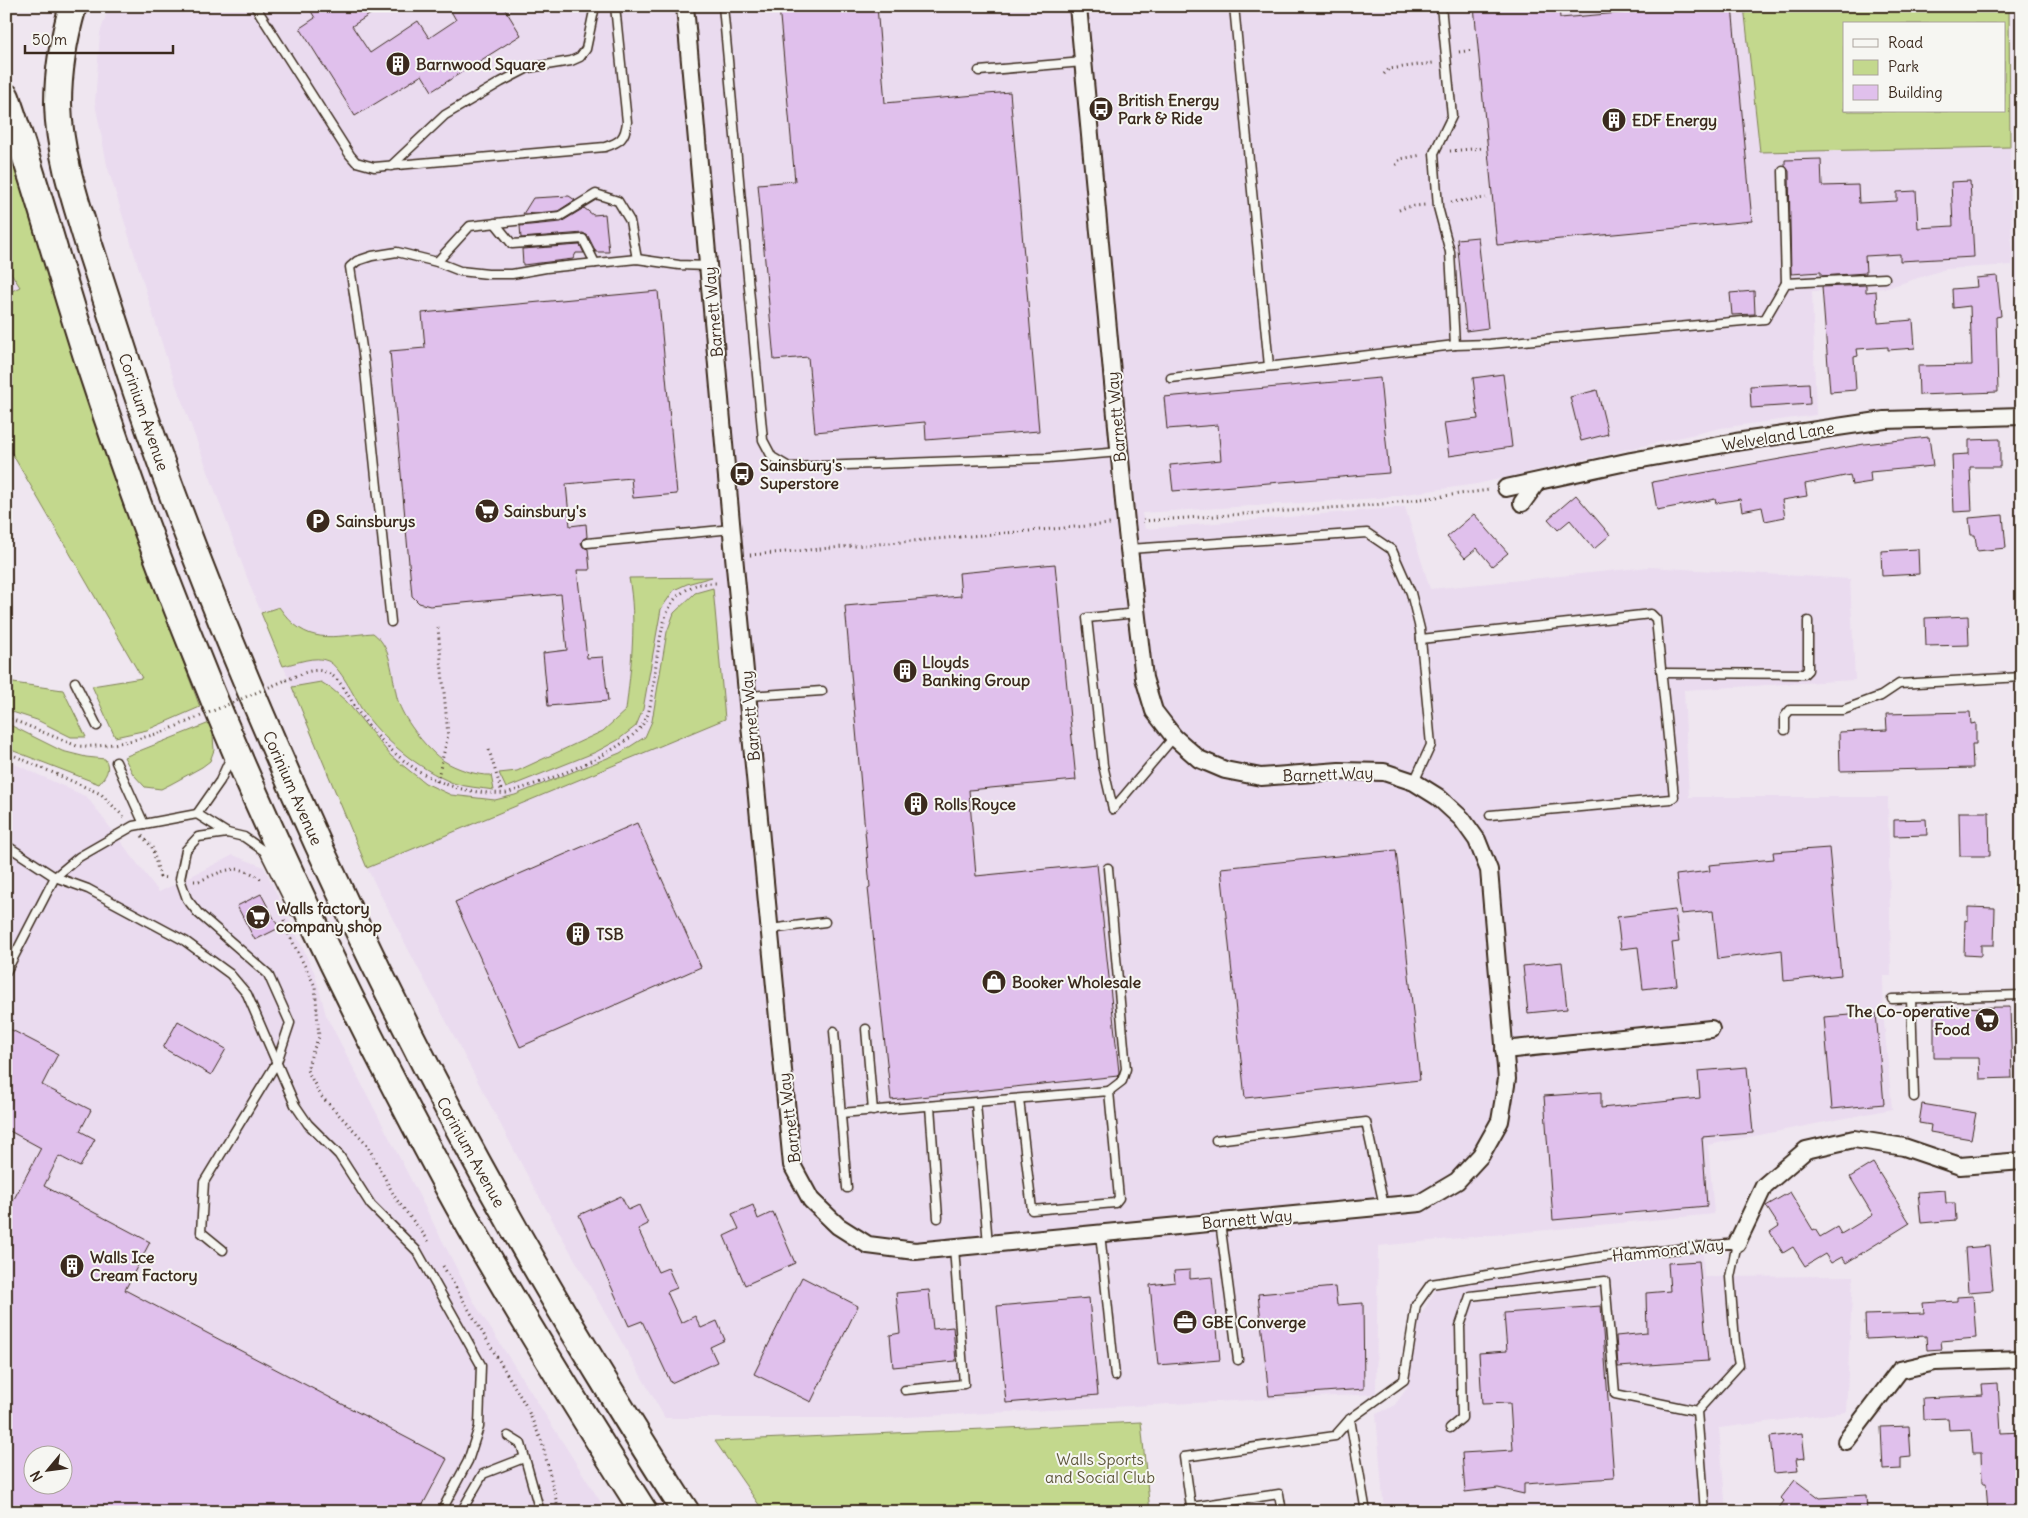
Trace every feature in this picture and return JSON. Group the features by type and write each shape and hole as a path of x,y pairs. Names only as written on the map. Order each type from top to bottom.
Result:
{"highway":[{"name":"Corinium Avenue","path":"73,6 60,72 58,105 65,160 94,262 159,460 224,629 358,933 418,1053 482,1173 554,1299 686,1512"},
{"path":"6,97 91,368 122,459 192,646 301,895 374,1044 445,1181 493,1266 591,1429 644,1512"}],"street":[{"name":"Barnett Way","path":"685,6 734,556 792,1165 811,1200 838,1226 868,1245 915,1251 1420,1203 1457,1181 1481,1155 1500,1121 1507,1079 1489,870 1477,840 1462,819 1438,797 1414,782 1384,772 1339,771 1261,777 1225,770 1199,759 1174,737 1154,711 1144,678 1126,522 1078,6"},
{"name":"Welveland Lane","path":"1506,488 1631,461 1736,442 1885,420 2022,416"},
{"path":"1522,503 1537,482"},
{"path":"1504,1050 1711,1029"},
{"name":"Hammond Way","path":"1737,1243 1764,1186 1806,1150 1854,1139 1904,1147 1960,1166 2022,1161"},
{"path":"1846,1441 1900,1370 1935,1362 2022,1360"}],"lane":[{"path":"255,6 350,155 356,162 364,166 391,166 604,147 618,143 624,135 627,122 616,6"},
{"path":"391,166 445,115 501,82 528,68 571,61 580,57 586,49 595,6"},
{"path":"722,6 763,440 772,457 789,467 1048,458 1120,452"},
{"path":"1234,6 1269,366"},
{"path":"1441,6 1452,116 1434,153 1438,207 1450,252 1455,345"},
{"path":"979,71 1083,62"},
{"path":"1171,378 1455,345 1490,344 1765,319 1786,283 1783,170"},
{"path":"437,262 470,226 560,216 596,194 618,201 630,221 637,260"},
{"path":"495,223 512,244 583,239 595,264"},
{"path":"390,622 364,361 350,267 356,261 397,252 437,262 460,271 488,274 512,274 546,268 637,260 708,266"},
{"path":"1786,283 1885,278"},
{"path":"588,543 732,528"},
{"path":"1129,549 1367,533 1392,550 1411,593 1421,639 1431,745 1414,782"},
{"path":"1136,613 1087,618 1103,765 1113,809 1174,737"},
{"path":"1421,639 1651,614 1656,619 1674,797 1671,799 1490,815"},
{"path":"1662,673 1804,674 1808,670 1808,621"},
{"path":"1785,730 1785,716 1790,710 1843,710 1881,696 1898,684 2022,677"},
{"path":"75,682 97,726"},
{"path":"748,696 822,691"},
{"path":"197,814 220,781 230,759 225,724"},
{"path":"116,762 144,824"},
{"path":"6,972 55,877 79,857 133,826 197,814 227,833 244,837 264,851 299,922"},
{"path":"224,1250 201,1232 204,1182 277,1062 290,1023 268,974 198,913 187,899 180,880 186,850 198,837 227,833"},
{"path":"6,845 55,877 88,889 185,941 230,974 247,994 295,1105 308,1124 339,1155 371,1205 417,1252 481,1365 479,1427 468,1461 441,1512"},
{"path":"840,1113 1109,1091 1122,1081 1126,1069 1108,868"},
{"path":"770,929 825,922"},
{"path":"1892,999 2022,995"},
{"path":"1911,998 1914,1097"},
{"path":"350,1019 374,1044"},
{"path":"866,1029 873,1111"},
{"path":"834,1031 847,1188"},
{"path":"1018,1099 1032,1210 1115,1203 1119,1198 1109,1091"},
{"path":"976,1103 988,1244"},
{"path":"930,1106 938,1218"},
{"path":"1216,1140 1366,1122 1384,1206"},
{"path":"1220,1222 1238,1360"},
{"path":"1100,1233 1115,1376"},
{"path":"1705,1512 1697,1410 1738,1365 1730,1277 1737,1243"},
{"name":"Hammond Way","path":"1282,1512 1278,1494 1191,1507 1184,1457 1335,1436 1350,1420 1404,1380 1416,1305 1431,1284 1600,1257 1737,1243"},
{"path":"905,1390 964,1384 954,1247"},
{"path":"1450,1428 1462,1418 1460,1326 1470,1296 1605,1281 1615,1394 1697,1410"},
{"path":"1350,1420 1366,1512"},
{"path":"508,1436 521,1444 540,1512"},
{"path":"461,1512 483,1474 524,1458"}],"path":[{"path":"1384,74 1389,68 1428,65 1446,60 1461,50 1473,50"},
{"path":"734,556 1126,522 1374,505 1506,488"},
{"path":"6,717 77,746 129,742 163,732 286,680 316,670 323,671 331,675 344,688 359,713 388,747 420,772 437,782 468,791 502,793 518,790 592,760 620,747 632,737 643,724 650,710 666,617 672,602 680,594 697,585 737,581"},
{"path":"437,782 448,735 438,628"},
{"path":"489,750 502,793"},
{"path":"6,752 101,794 152,847 160,877 199,881 231,868 250,871 267,884"},
{"path":"283,914 285,927 315,986 319,1037 307,1070 320,1096 366,1143 396,1199 430,1243"},
{"path":"440,1260 526,1406 542,1442 559,1512"}],"shaded area":[{"path":"109,6 1744,6 1760,152 2010,147 2012,265 1946,269 1887,288 1812,291 1816,415 1721,428 1477,484 1378,498 1142,513 1145,529 1405,507 1430,589 1649,567 1850,579 1855,680 1684,690 1689,797 1888,797 1891,976 1883,976 1884,1022 1892,1109 1708,1145 1714,1214 1378,1246 1376,1394 886,1418 665,1418 533,1186 367,868 251,588 168,363 107,165 95,103 100,33"},
{"path":"6,265 20,287 6,294"},
{"path":"6,760 87,797 159,892 233,855 264,867 315,974 326,1015 475,1304 607,1512 6,1512"},
{"path":"1703,1253 1704,1277 1853,1276 1846,1412 1719,1428 1726,1512 1384,1512 1376,1414 1394,1406 1407,1388 1419,1318 1439,1284 1645,1257"}],"green space":[{"path":"1744,6 2009,6 2010,147 1760,152"},
{"path":"6,133 51,278 99,422 173,636 200,707 147,730 115,737 92,686 142,678 6,443 6,294 20,287 6,265"},
{"path":"712,577 674,590 661,609 643,709 636,726 618,740 596,752 506,788 499,773 517,771 603,731 626,710 633,627 629,578"},
{"path":"713,588 725,719 367,868 292,687 321,682 332,689 346,701 391,756 425,783 451,795 495,800 515,795 620,753 645,737 652,721 667,632 674,613 695,593"},
{"path":"279,607 289,620 310,634 332,637 373,633 385,647 399,704 406,719 418,735 431,750 449,764 473,773 491,775 494,790 453,783 427,770 402,752 369,720 342,675 328,661 312,659 283,666 261,613"},
{"path":"6,682 63,690 86,737 71,737 37,720 6,710"},
{"path":"212,722 214,750 210,761 161,789 145,787 133,774 124,757"},
{"path":"6,723 62,751 86,757 105,759 108,766 106,775 99,784 6,748"},
{"name":"Walls Sports and Social Club","path":"1141,1422 1150,1512 764,1512 715,1441"}],"building":[{"name":"Barnwood Square","path":"308,6 383,6 352,26 370,53 418,21 429,38 456,20 448,6 503,6 521,35 432,91 422,75 355,116 300,28 315,18"},
{"path":"779,6 877,6 885,103 1010,92 1039,431 926,440 925,422 815,432 808,357 774,360 758,184 795,181"},
{"name":"EDF Energy","path":"1474,6 1559,6 1560,18 1643,11 1642,6 1732,6 1752,221 1497,245"},
{"path":"1821,159 1822,186 1858,185 1859,203 1897,201 1897,192 1916,191 1918,228 1953,226 1951,182 1970,181 1974,257 1900,261 1900,254 1865,256 1866,273 1821,276 1821,272 1791,274 1789,171 1785,166 1785,160"},
{"path":"569,196 575,200 558,211 523,214 533,198"},
{"path":"584,208 593,215 605,214 609,252 596,252 588,236 583,233 521,238 520,226 561,222"},
{"path":"1478,237 1488,328 1466,331 1457,239"},
{"path":"580,245 584,253 576,253 573,259 523,265 522,249"},
{"path":"1997,276 2001,316 1996,317 1998,392 1919,395 1918,366 1972,365 1970,306 1953,308 1952,289 1977,287 1976,278"},
{"path":"1866,285 1866,292 1876,291 1878,323 1913,320 1915,348 1888,350 1888,347 1857,349 1858,356 1854,357 1856,390 1830,392 1822,287"},
{"name":"Sainsbury's","path":"658,291 677,494 633,498 631,478 566,484 570,526 586,524 587,537 581,543 583,547 588,549 590,570 577,570 587,658 603,657 608,701 548,706 543,653 567,650 561,594 430,606 419,603 412,596 390,351 425,348 422,313"},
{"path":"1754,291 1755,314 1732,315 1730,293"},
{"path":"1503,374 1512,447 1449,456 1444,423 1478,419 1473,378"},
{"path":"1380,378 1389,473 1173,491 1170,465 1221,460 1218,425 1167,429 1164,397"},
{"path":"1809,383 1810,404 1751,408 1750,386"},
{"path":"1597,390 1608,434 1581,441 1570,397"},
{"path":"1929,437 1933,466 1870,472 1871,482 1852,485 1850,475 1805,484 1807,496 1782,500 1785,517 1765,521 1762,507 1742,511 1740,499 1716,503 1715,499 1657,510 1652,482 1864,444"},
{"path":"2000,439 2000,467 1970,467 1972,511 1954,512 1952,455 1969,454 1969,440"},
{"path":"1576,495 1610,535 1594,549 1570,520 1558,530 1548,519"},
{"path":"1474,514 1508,553 1492,566 1477,548 1465,558 1447,537"},
{"path":"2003,515 2006,548 1977,551 1975,535 1971,535 1969,518"},
{"path":"1918,549 1919,574 1882,576 1881,551"},
{"path":"1055,564 1076,780 969,790 976,876 1097,864 1118,1076 891,1100 868,888 870,887 845,606 961,596 959,573"},
{"path":"1968,616 1969,645 1926,646 1925,618"},
{"path":"1970,712 1971,724 1976,723 1976,744 1972,744 1973,768 1840,771 1839,732 1887,730 1886,714"},
{"path":"1959,812 1989,812 1990,856 1960,856"},
{"path":"1926,819 1927,835 1894,836 1894,820"},
{"name":"TSB","path":"637,823 701,967 520,1047 455,902"},
{"path":"1829,848 1841,975 1784,981 1782,950 1718,959 1713,911 1681,914 1676,875 1710,871 1709,865 1774,859 1773,852"},
{"path":"1396,850 1420,1080 1245,1098 1221,868"},
{"name":"Walls factory company shop","path":"261,894 279,928 255,940 237,906"},
{"path":"1968,907 1995,908 1994,945 1981,945 1981,956 1964,955 1965,920 1968,921"},
{"path":"1675,910 1679,942 1672,943 1677,985 1643,989 1638,947 1621,949 1617,917"},
{"path":"1562,962 1567,1009 1528,1013 1523,966"},
{"path":"2010,1007 2012,1078 1980,1079 1979,1058 1934,1058 1934,1008"},
{"path":"1876,1013 1884,1104 1832,1109 1824,1017"},
{"path":"178,1021 226,1049 211,1075 163,1048"},
{"name":"Walls Ice Cream Factory","path":"6,1027 58,1054 42,1085 91,1110 80,1131 95,1139 80,1167 59,1156 44,1186 150,1242 125,1290 447,1459 419,1512 6,1512 6,1214 41,1148 6,1129"},
{"path":"1747,1067 1753,1133 1702,1137 1707,1206 1553,1220 1544,1096 1601,1092 1601,1108 1700,1098 1698,1071"},
{"path":"1922,1104 1976,1113 1971,1139 1930,1132 1931,1125 1919,1123"},
{"path":"1873,1163 1910,1223 1846,1263 1842,1257 1831,1263 1825,1254 1805,1266 1793,1247 1783,1253 1770,1232 1779,1226 1766,1206 1790,1192 1813,1230 1815,1229 1820,1237 1837,1227 1841,1234 1873,1215 1850,1177"},
{"path":"1945,1190 1946,1203 1955,1203 1956,1220 1921,1223 1918,1192"},
{"path":"621,1196 628,1210 639,1205 648,1224 638,1229 658,1272 668,1268 677,1288 667,1292 681,1323 695,1316 701,1328 717,1321 725,1340 710,1347 717,1362 671,1383 642,1321 629,1326 579,1215"},
{"path":"753,1205 758,1219 773,1212 795,1263 745,1285 724,1236 739,1229 732,1214"},
{"path":"1989,1246 1993,1290 1968,1292 1965,1248"},
{"path":"1699,1261 1708,1361 1618,1367 1616,1336 1647,1333 1646,1293 1670,1291 1668,1263"},
{"name":"GBE Converge","path":"1190,1270 1190,1279 1212,1277 1220,1360 1158,1365 1150,1285 1175,1282 1174,1271"},
{"path":"802,1277 858,1306 811,1402 754,1374"},
{"path":"1335,1287 1337,1305 1363,1303 1364,1389 1269,1396 1258,1294"},
{"path":"929,1290 933,1329 953,1327 956,1361 893,1367 890,1335 900,1333 896,1293"},
{"path":"1973,1296 1976,1338 1941,1341 1942,1349 1927,1350 1926,1336 1866,1339 1865,1315 1924,1313 1923,1303 1957,1301 1957,1297"},
{"path":"1089,1298 1098,1395 1006,1403 997,1306"},
{"path":"1601,1306 1614,1478 1524,1484 1524,1494 1498,1488 1465,1492 1462,1453 1513,1450 1510,1403 1482,1404 1479,1353 1507,1351 1504,1313"},
{"path":"1998,1383 2001,1433 2022,1432 2022,1512 1988,1512 1986,1483 1982,1483 1981,1453 1973,1453 1971,1429 1949,1430 1948,1418 1924,1419 1923,1398 1983,1395 1982,1384"},
{"path":"1909,1426 1911,1457 1901,1458 1901,1469 1883,1470 1881,1427"},
{"path":"1802,1433 1805,1458 1796,1459 1798,1471 1774,1473 1770,1437"},
{"path":"1795,1480 1819,1498 1866,1495 1867,1512 1776,1512 1784,1501 1781,1498"}],"place":[{"name":"Barnwood Square","path":"398,64"},
{"name":"British Energy Park & Ride","path":"1101,109"},
{"name":"EDF Energy","path":"1614,120"},
{"name":"Sainsbury's Superstore","path":"742,474"},
{"name":"Sainsbury's","path":"487,511"},
{"name":"Sainsburys","path":"318,521"},
{"name":"Lloyds Banking Group","path":"905,671"},
{"name":"Rolls Royce","path":"916,804"},
{"name":"Walls factory company shop","path":"258,917"},
{"name":"TSB","path":"578,934"},
{"name":"Booker Wholesale","path":"994,982"},
{"name":"The Co-operative Food","path":"1987,1020"},
{"name":"Walls Ice Cream Factory","path":"72,1266"},
{"name":"GBE Converge","path":"1185,1322"}]}
